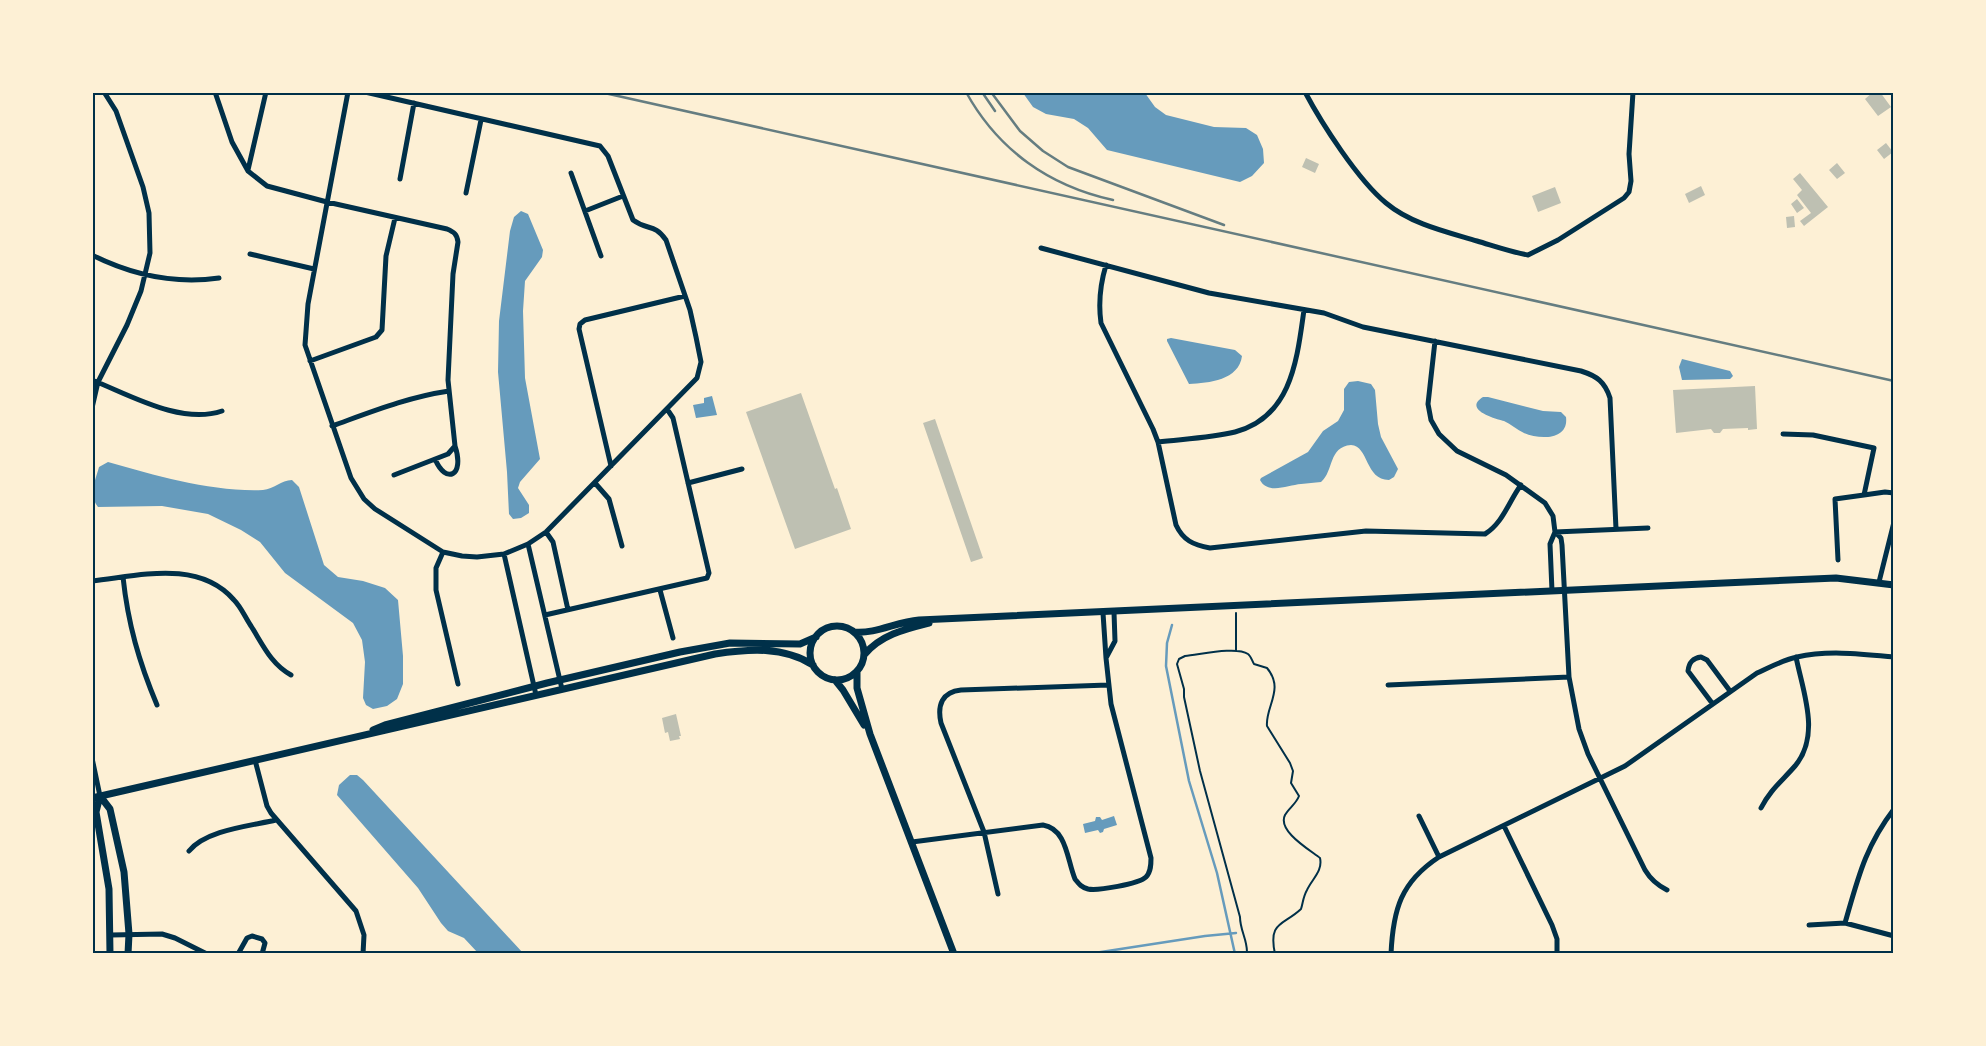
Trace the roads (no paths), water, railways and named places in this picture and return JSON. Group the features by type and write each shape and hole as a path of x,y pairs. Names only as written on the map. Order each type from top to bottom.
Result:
{"street":[{"path":"92,408 95,381 127,325 150,253 148,203 122,125 104,92"},
{"path":"215,92 232,142 248,171 256,179 274,189 446,229 452,231 457,237 458,242 453,274 449,391 459,465 452,474 439,468 435,459"},
{"path":"248,171 266,92"},
{"path":"348,92 314,269 305,334 305,345 310,361 351,478 364,499 375,509 443,552 476,557 504,554 528,544 546,532 694,382 701,367 696,337 685,296 666,240 661,232 653,227 646,227 633,220 608,156 600,146 365,92"},
{"path":"1305,92 1314,109 1355,168 1385,202 1397,211 1426,224 1528,255 1558,240 1624,198 1629,192 1631,181 1629,154 1633,92"},
{"path":"400,179 414,103"},
{"path":"466,193 482,120"},
{"path":"571,173 601,256"},
{"path":"584,211 623,196"},
{"path":"310,361 376,337 382,330 386,256 394,218"},
{"path":"1041,248 1209,293 1324,313 1363,327 1581,371 1601,380 1610,398 1616,529"},
{"path":"250,254 314,269"},
{"path":"92,255 108,262 178,281 220,278"},
{"path":"1106,265 1099,288 1098,306 1101,323 1158,442 1176,526 1181,536 1189,542 1210,548 1366,531 1485,534 1501,520 1510,500 1520,485"},
{"path":"611,466 579,329 580,324 585,320 685,296"},
{"path":"1158,442 1234,432 1251,425 1267,415 1284,395 1291,379 1297,360 1304,310"},
{"path":"1435,341 1428,404 1431,420 1439,434 1457,451 1506,475 1550,509 1555,532 1550,544 1552,591"},
{"path":"95,381 136,399 192,415 206,415 222,411"},
{"path":"332,426 405,400 449,391"},
{"path":"545,615 704,580 708,576 673,418 667,409"},
{"path":"1783,434 1813,435 1874,448 1864,495"},
{"path":"394,475 451,452 455,446"},
{"path":"688,483 742,469"},
{"path":"595,483 609,499 622,546"},
{"path":"1838,560 1835,499 1886,492 1894,493"},
{"path":"1879,582 1894,522"},
{"path":"1555,532 1648,528"},
{"path":"546,532 553,542 568,610"},
{"path":"1555,532 1560,538 1562,545 1566,590 1569,677 1579,729 1599,778 1650,879 1658,886 1667,890"},
{"path":"528,544 562,689"},
{"path":"443,552 436,568 436,590 458,684"},
{"path":"504,554 536,696"},
{"path":"92,580 174,573 192,575 213,584 235,601 271,660 281,670 291,675"},
{"path":"123,577 130,628 137,654 158,705"},
{"path":"364,734 385,725 560,680 709,646 750,642 800,644 836,626 854,632 867,633 907,621 1836,578 1893,584"},
{"path":"660,590 673,638"},
{"path":"1106,658 1115,641 1114,612"},
{"path":"912,842 1024,826 1050,826 1060,835 1075,879 1079,885 1098,890 1146,877 1151,866 1151,858 1111,704 1103,613"},
{"path":"834,680 846,679 857,672 870,647 880,640 938,620"},
{"path":"854,632 862,643 864,656"},
{"path":"813,665 810,650 816,637"},
{"path":"92,798 364,734 389,731 715,654 740,651 792,654 813,665 820,674 834,680 843,690 870,734"},
{"path":"1392,954 1395,915 1401,897 1411,881 1424,867 1439,857 1624,766 1757,673 1796,657 1825,654 1894,657"},
{"path":"1712,704 1688,671 1688,664 1691,661 1702,657 1707,660 1730,691"},
{"path":"1761,808 1775,786 1796,766 1804,752 1808,737 1807,707 1796,657"},
{"path":"857,672 857,688 870,734 954,954"},
{"path":"1388,685 1569,677"},
{"path":"998,894 984,832 940,722 939,713 942,699 948,693 961,690 1108,685"},
{"path":"92,758 100,796 110,809 124,872 129,934 128,954"},
{"path":"255,760 267,806 276,820 356,911 364,935 363,954"},
{"path":"100,796 96,812 109,889 110,954"},
{"path":"1845,923 1867,851 1879,828 1894,809"},
{"path":"1419,816 1439,857"},
{"path":"189,851 202,840 212,835 276,820"},
{"path":"1504,826 1552,925 1557,939 1558,954"},
{"path":"1809,925 1845,923 1894,936"},
{"path":"111,934 162,934 176,938 207,954"},
{"path":"238,954 247,938 252,936 262,939 265,943 262,954"}],"water":[{"path":"1023,93 1145,93 1155,107 1166,115 1214,127 1246,128 1257,135 1263,149 1264,163 1252,176 1240,182 1107,150 1088,128 1074,119 1046,114 1033,107"},
{"path":"521,211 528,214 543,250 542,257 525,281 523,311 525,378 540,459 520,482 518,488 529,505 529,513 521,518 513,519 509,514 498,372 499,321 510,231 514,217"},
{"path":"1171,338 1235,350 1242,356 1240,364 1222,379 1189,384 1167,341 1167,339"},
{"path":"1682,359 1730,371 1733,376 1730,379 1682,380 1679,367"},
{"path":"1358,381 1371,384 1375,390 1381,437 1398,469 1394,477 1389,480 1381,479 1375,475 1361,451 1351,445 1338,450 1321,482 1279,488 1264,485 1260,480 1261,478 1308,452 1323,431 1338,421 1344,410 1344,389 1349,382"},
{"path":"712,396 717,415 696,418 693,405 704,403 704,398"},
{"path":"1483,397 1543,411 1561,412 1566,417 1566,425 1558,434 1552,436 1538,437 1521,432 1507,422 1489,416 1479,410 1476,406"},
{"path":"108,462 204,486 243,490 263,490 284,481 292,480 299,487 324,565 338,577 363,581 385,588 398,600 403,656 403,684 397,699 387,706 373,709 366,705 363,698 365,662 362,640 353,623 285,573 260,542 241,530 208,514 162,506 98,507 93,497 94,483 99,467"},
{"path":"350,775 357,775 363,780 523,953 478,953 464,938 448,931 418,888 337,795 339,785"},
{"path":"1114,816 1117,825 1104,829 1100,833 1098,830 1085,833 1083,824 1095,821 1096,817 1100,817 1102,820"}],"waterway":[{"path":"1172,625 1167,643 1166,666 1189,781 1217,873 1235,954"},
{"path":"1088,954 1236,933"}],"railway":[{"path":"600,92 1894,381"},
{"path":"966,92 993,131 1028,162 1047,175 1068,185 1090,194 1113,200"},
{"path":"982,92 995,111"},
{"path":"991,92 1020,131 1043,151 1068,167 1224,225"}]}
